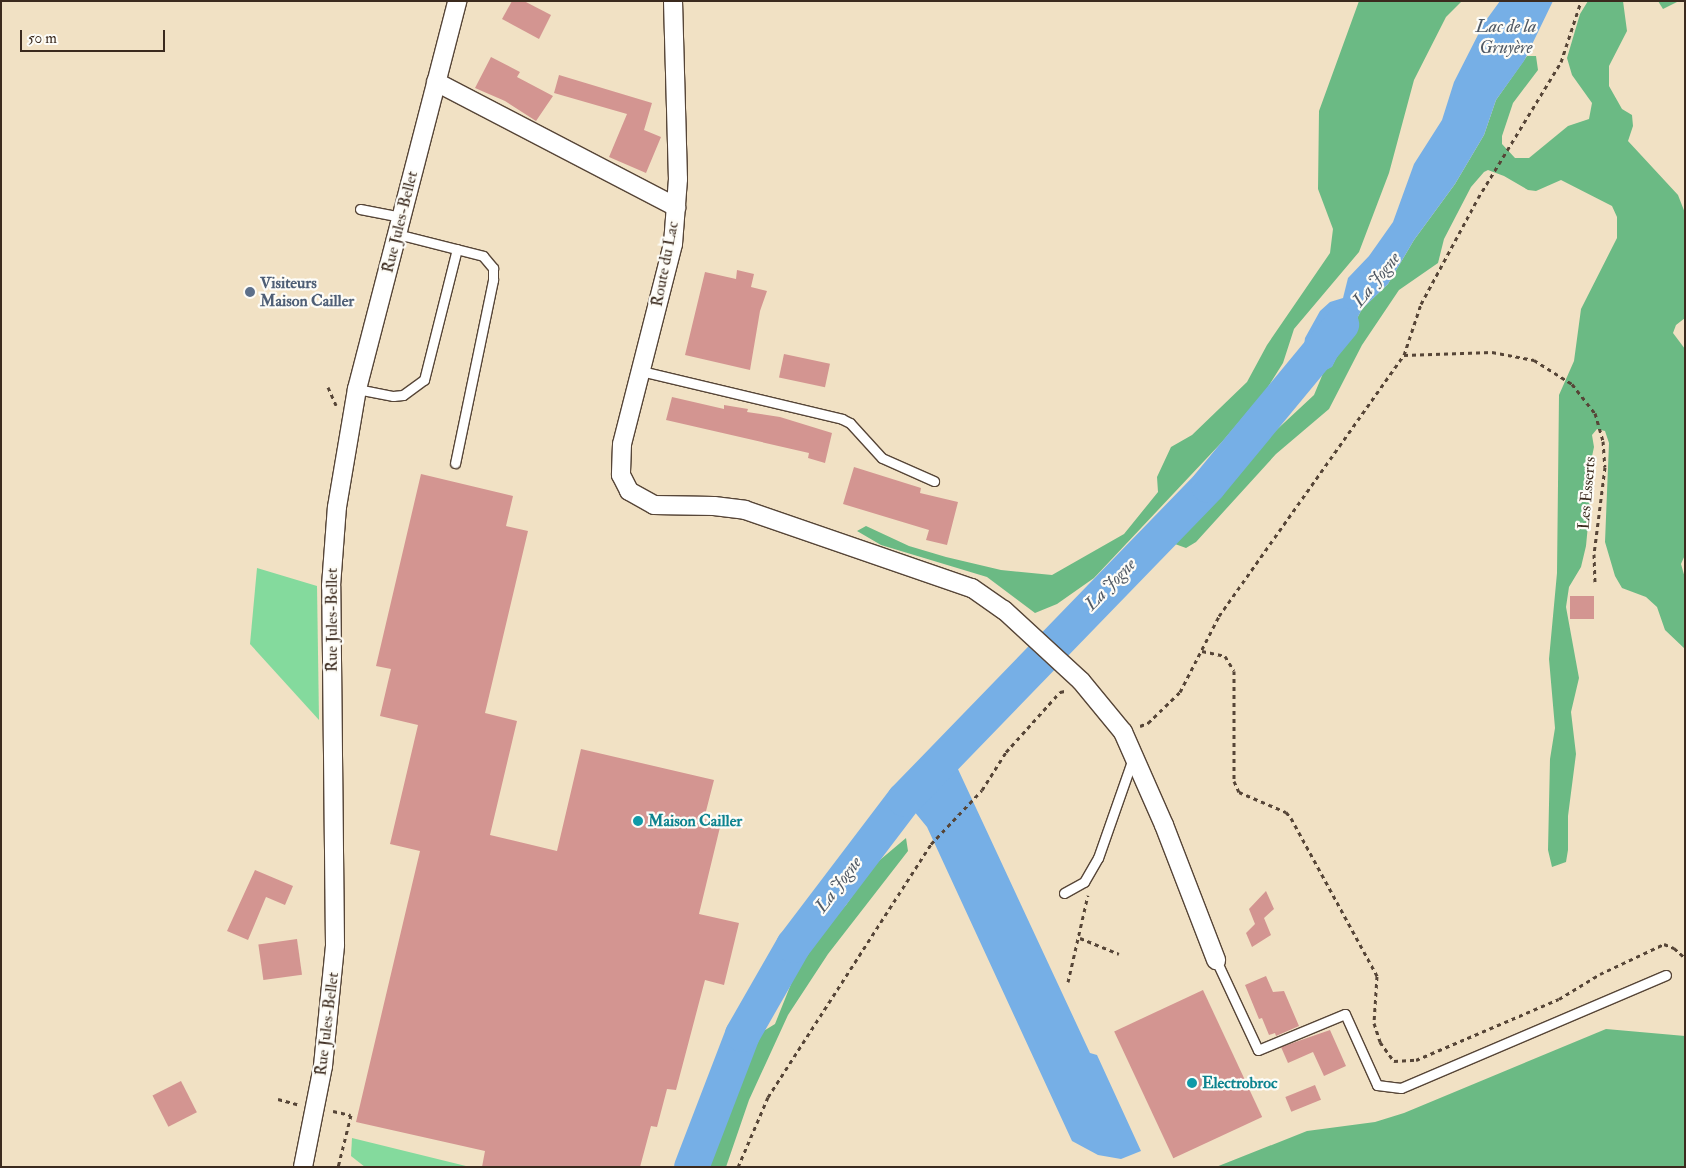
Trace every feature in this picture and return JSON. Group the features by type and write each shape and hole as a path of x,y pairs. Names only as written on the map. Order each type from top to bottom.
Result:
{"street":[{"name":"Rue Jules-Bellet","path":"304,1167 316,1108 328,1027 335,945 330,631 333,547 357,389 457,1"},
{"name":"Route du Lac","path":"673,1 678,131 676,207 670,256 620,458 621,475 629,491 654,505 714,506 745,510 972,588 1014,619 1081,681 1123,732"},
{"path":"436,82 676,207"},
{"path":"1123,732 1164,825 1216,960"}],"lane":[{"path":"360,209 401,216"},
{"path":"397,234 483,256 490,262 494,272 455,462"},
{"path":"357,389 393,396 404,395 424,380 457,249"},
{"path":"641,371 842,419 858,431 875,453 934,481"},
{"path":"1064,893 1084,882 1103,847 1133,758"},
{"path":"1216,960 1258,1050 1345,1014 1378,1084 1401,1088 1666,974"}],"path":[{"path":"1123,732 1148,723 1180,692 1236,592 1404,355 1421,304 1478,198 1561,62 1581,1"},
{"name":"Les Esserts","path":"1404,355 1492,352 1534,360 1572,384 1595,413 1603,441 1604,467 1594,554 1595,582"},
{"path":"328,387 338,409 342,410"},
{"path":"1202,652 1225,656 1234,671 1234,781 1239,792 1286,812 1291,818 1377,976 1372,1008 1374,1023 1380,1042 1394,1061 1416,1060 1558,999 1600,974 1664,944 1674,948 1685,958"},
{"path":"738,1167 768,1097 931,844 982,790 1006,752 1060,692"},
{"path":"1068,982 1090,899 1084,882"},
{"path":"1080,938 1119,954"},
{"path":"316,1108 351,1115 338,1167"}],"green space":[{"path":"1359,1 1462,1 1446,17 1414,80 1389,173 1359,252 1294,329 1283,363 1266,390 1222,442 1094,578 1057,604 1035,613 987,577 881,545 857,531 866,526 909,546 946,557 1001,570 1052,575 1124,534 1158,492 1157,477 1171,447 1192,435 1247,382 1267,345 1330,253 1333,229 1318,189 1319,111"},
{"path":"1588,1 1623,1 1627,31 1609,66 1609,86 1622,109 1632,115 1633,126 1628,141 1678,195 1685,213 1685,318 1676,325 1673,333 1685,349 1685,555 1681,564 1685,578 1685,649 1665,630 1657,607 1646,597 1622,588 1615,576 1605,542 1609,443 1605,431 1597,429 1592,435 1594,447 1587,480 1590,504 1586,546 1581,567 1569,587 1566,607 1579,678 1571,712 1576,754 1568,816 1568,850 1566,862 1552,867 1548,850 1550,759 1555,728 1549,659 1557,573 1559,395 1574,361 1581,309 1617,238 1617,217 1612,206 1561,180 1536,191 1528,190 1504,176 1488,170 1484,172 1471,187 1444,239 1438,263 1399,290 1362,345 1329,409 1276,454 1196,542 1186,548 1175,544 1187,525 1217,499 1254,451 1314,395 1324,371 1332,366 1362,309 1388,284 1414,240 1455,184 1484,135 1496,100 1527,56 1536,56 1538,70 1513,103 1502,136 1502,144 1515,158 1529,158 1568,126 1589,119 1592,103 1572,75 1567,58 1580,14"},
{"path":"1658,1 1679,1 1663,9"},
{"path":"257,568 317,586 319,720 250,644"},
{"path":"906,838 908,851 828,954 788,1015 749,1100 726,1167 698,1167 701,1146 744,1043 775,1024 799,964 818,937 846,905 874,865"},
{"path":"1606,1029 1685,1036 1685,1167 1216,1167 1307,1131 1375,1122 1404,1113"},
{"path":"352,1138 470,1167 365,1167 351,1156"}],"water":[{"name":"Lac de la Gruyère","path":"1500,1 1553,1 1524,61 1496,100 1484,135 1455,184 1414,240 1388,284 1362,309 1332,367 1324,371 1303,353 1305,338 1320,311 1330,302 1343,298 1348,278 1369,256 1393,222 1414,164 1442,120 1454,82 1484,23"},
{"path":"950,752 1090,1053 1097,1055 1141,1151 1121,1159 1098,1155 1072,1141 927,827 904,799"}],"building":[{"path":"512,1 524,1 551,15 539,39 502,19"},
{"path":"491,57 520,72 517,77 553,96 536,121 505,101 475,88"},
{"path":"559,75 652,103 644,130 661,137 646,173 609,157 627,114 554,93"},
{"path":"737,270 754,274 751,287 767,291 760,311 750,370 685,355 705,272 736,279"},
{"path":"784,354 830,364 825,387 779,377"},
{"path":"672,397 724,409 724,405 748,409 747,412 780,417 832,433 825,463 808,458 809,453 666,420"},
{"path":"854,467 921,488 920,493 958,502 947,545 926,540 929,530 843,504"},
{"name":"Maison Cailler","path":"421,474 513,496 506,526 528,531 485,713 517,721 490,835 557,851 581,749 714,780 704,819 721,823 699,914 739,923 724,985 705,980 676,1090 667,1089 657,1127 651,1126 640,1167 482,1167 485,1151 356,1122 420,851 390,844 418,725 380,716 391,669 376,666"},
{"path":"1570,596 1594,596 1594,619 1570,619"},
{"path":"255,870 293,886 285,905 266,897 248,940 227,931"},
{"path":"1266,891 1274,909 1264,918 1271,935 1252,947 1246,933 1255,924 1249,909"},
{"path":"297,939 302,975 263,980 258,944"},
{"path":"1266,976 1273,992 1284,991 1299,1026 1276,1036 1275,1033 1269,1035 1262,1018 1259,1019 1245,985"},
{"name":"Electrobroc","path":"1203,990 1262,1117 1173,1158 1114,1031"},
{"path":"1330,1030 1346,1066 1324,1076 1313,1052 1288,1063 1281,1047"},
{"path":"181,1081 197,1112 168,1127 152,1096"},
{"path":"1315,1085 1321,1100 1291,1112 1285,1097"}],"waterway":[{"name":"La Jogne","path":"691,1167 742,1034 793,945 904,799 1208,485 1341,324"}],"place":[{"name":"Visiteurs Maison Cailler","path":"250,292"},
{"name":"Maison Cailler","path":"638,821"},
{"name":"Electrobroc","path":"1192,1083"}]}
